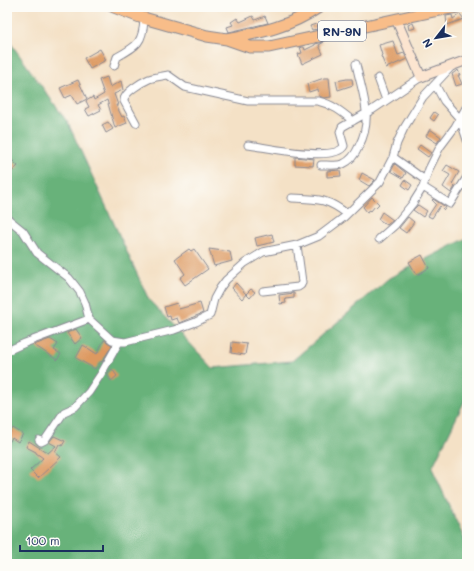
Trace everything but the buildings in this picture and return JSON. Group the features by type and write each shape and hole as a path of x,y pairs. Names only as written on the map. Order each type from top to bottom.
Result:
{"main road":[{"name":"RN-9N","path":"114,7 207,36 227,39 250,46 269,47 457,7"},
{"name":"RN-9N","path":"227,39 272,30 297,20 319,7"},
{"path":"396,19 421,77 467,60"}],"street":[{"path":"114,66 117,57 131,49 142,37 140,14"},
{"path":"321,165 344,164 351,158 363,138 367,113 356,64"},
{"path":"7,218 23,231 37,253 69,278 80,292 85,303 89,319 110,338 119,342 128,342 174,330 208,316 211,313 220,288 245,262 263,252 297,245 319,236 347,214 380,182 393,157 397,143 404,128 424,97 452,65"},
{"path":"136,123 124,101 126,93 149,79 168,75 185,87 248,102 318,101 327,103 335,107 353,121"},
{"path":"248,145 319,155 341,150 344,146 340,132 341,128 367,113 421,77"},
{"path":"378,78 386,100"},
{"path":"435,84 444,101 460,119 467,140"},
{"path":"378,239 395,225 410,207 424,183 440,147 460,119 467,106"},
{"path":"393,157 450,204 467,177"},
{"path":"292,198 308,198 328,202 347,214"},
{"path":"263,292 301,285 302,282 297,245"},
{"path":"7,351 89,319"},
{"path":"38,440 41,442 45,440 64,412 75,407 84,398 101,374 119,342"}],"green space":[{"path":"7,38 68,123 149,300 213,368 292,361 389,278 467,238 467,396 432,468 467,545 467,564 7,564"}]}
